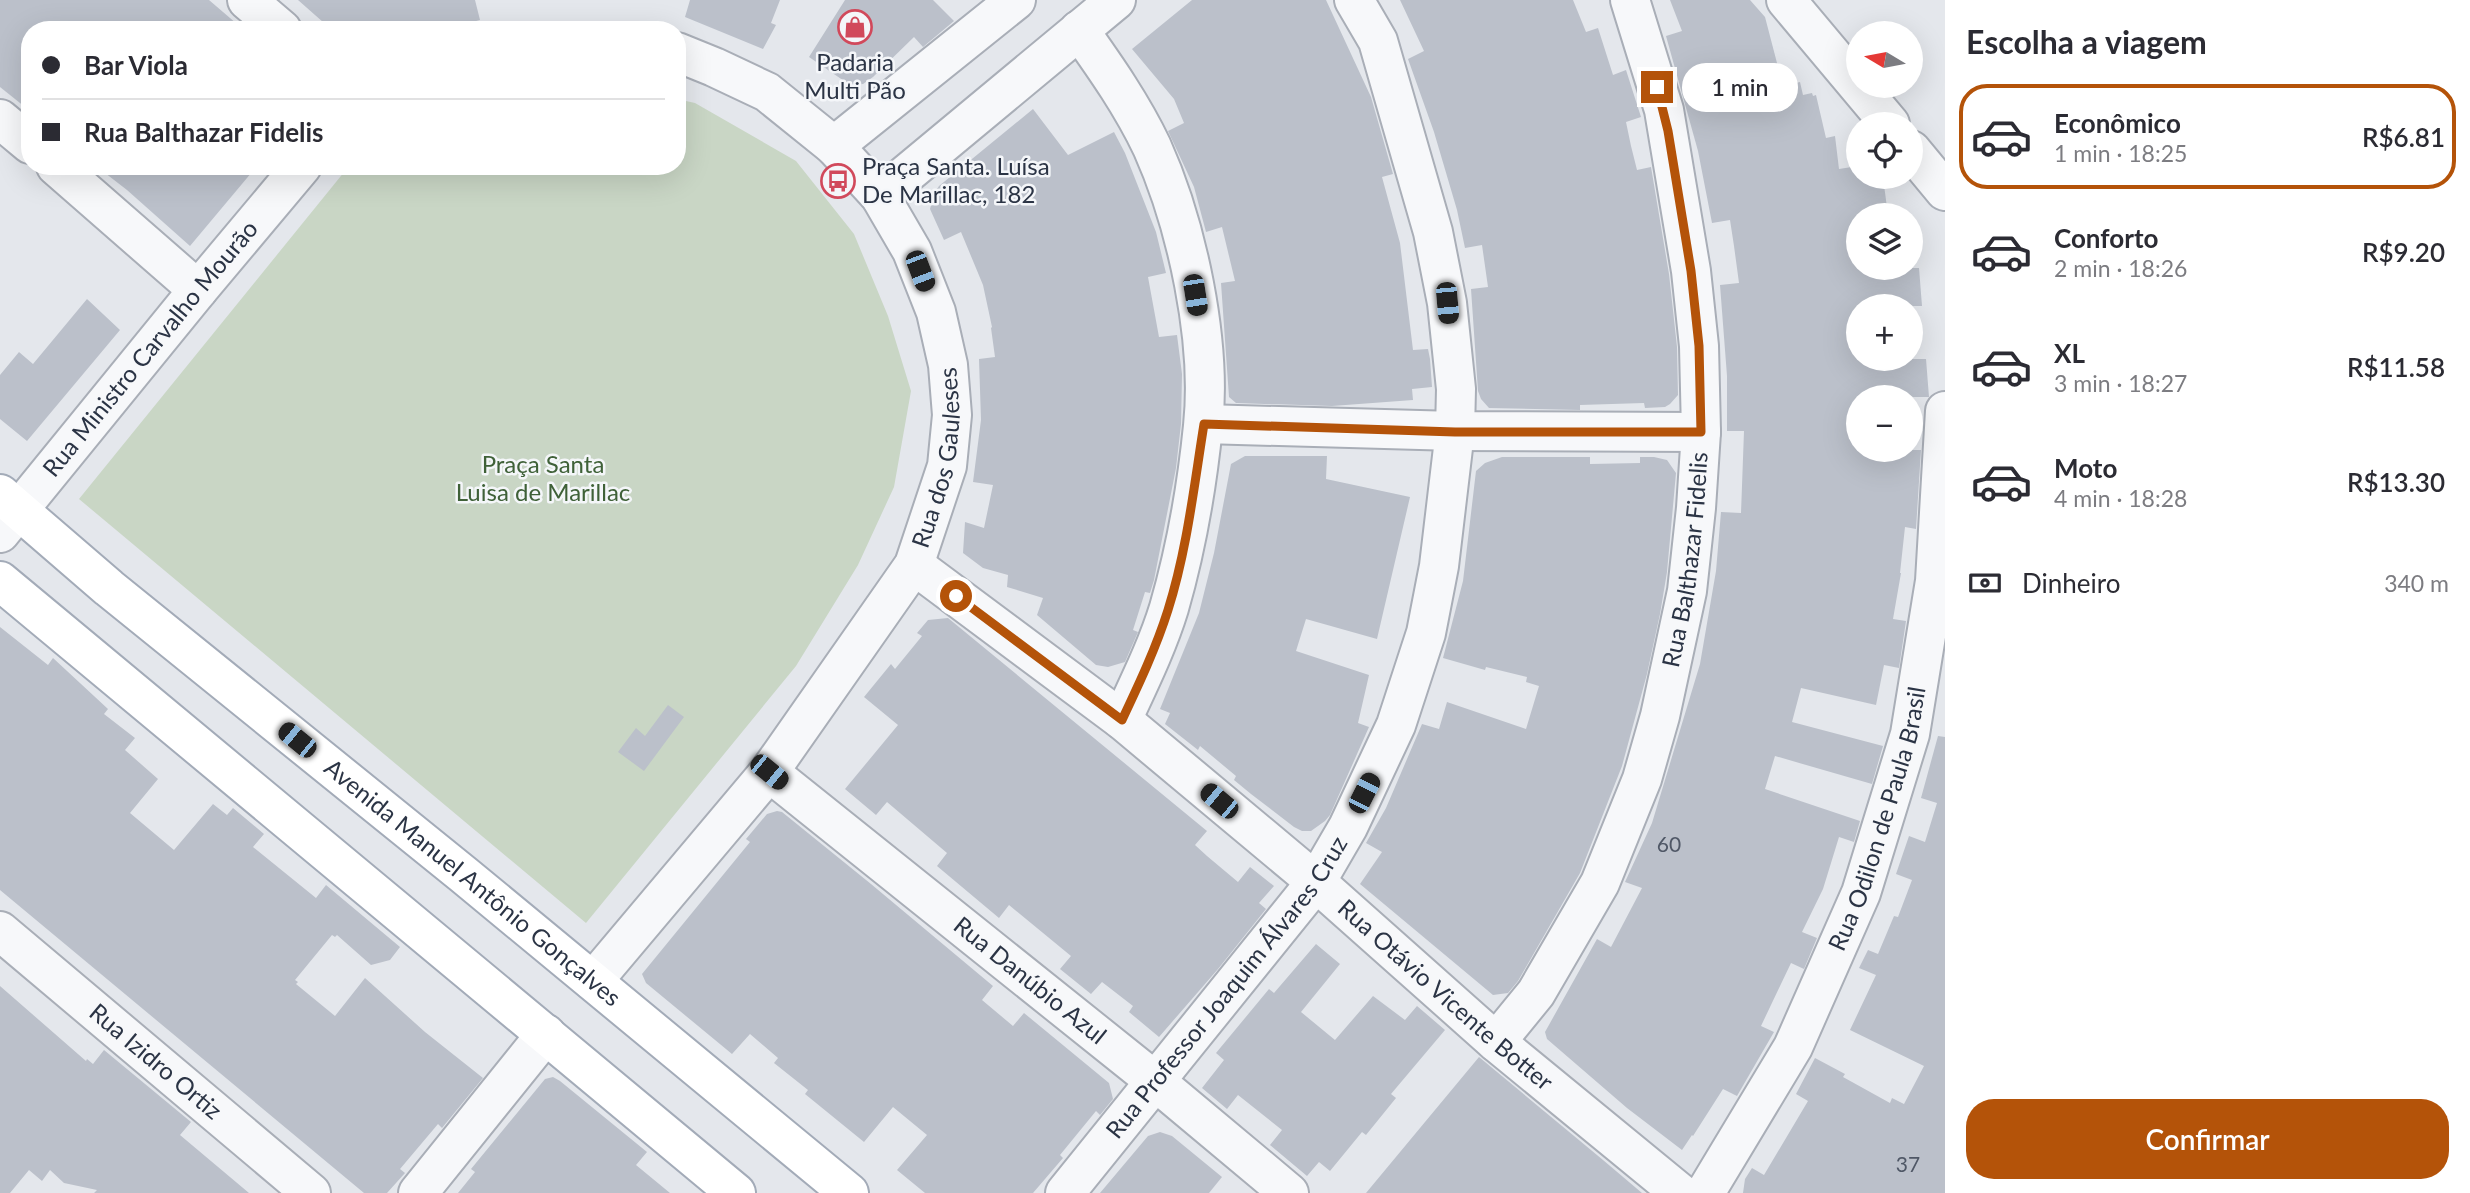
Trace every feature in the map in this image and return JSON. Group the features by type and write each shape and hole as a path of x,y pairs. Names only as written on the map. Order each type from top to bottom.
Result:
{"main road":[{"name":"Avenida Manuel Antônio Gonçalves","path":"6,512 109,588 849,1193"},
{"path":"0,581 736,1193"}],"street":[{"path":"247,0 272,21"},
{"path":"834,146 1016,0"},
{"path":"880,196 1116,0"},
{"name":"Rua Professor Joaquim Álvares Cruz","path":"1065,1193 1316,882 1348,827 1396,725 1426,633 1439,566 1455,432 1456,389 1447,303 1433,232 1378,41 1354,0"},
{"name":"Rua Balthazar Fidelis","path":"1496,1042 1536,993 1600,883 1642,779 1660,716 1687,590 1701,432 1699,346 1691,271 1664,110 1630,0"},
{"path":"1786,0 1880,112"},
{"path":"1079,30 1122,91 1151,146 1172,196 1191,270 1203,345 1204,424 1189,518 1168,609 1151,656 1122,720"},
{"name":"Rua dos Gauleses","path":"593,981 769,772 914,565 947,466 952,415 948,365 936,313 912,251 880,196 834,146 767,92 686,56"},
{"path":"0,119 21,136"},
{"path":"1923,164 1945,191"},
{"path":"66,175 198,290"},
{"name":"Rua Ministro Carvalho Mourão","path":"6,512 294,175"},
{"name":"Rua Odilon de Paula Brasil","path":"1705,1193 1793,1047 1861,893 1902,761 1910,734 1935,582 1945,411"},
{"path":"1204,424 1455,432 1701,432"},
{"name":"Rua Otávio Vicente Botter","path":"914,565 1122,720 1316,882 1496,1042 1680,1193"},
{"name":"Rua Danúbio Azul","path":"769,772 1155,1081 1289,1193"},
{"name":"Rua Izidro Ortiz","path":"0,931 280,1180 311,1193"},
{"path":"418,1193 546,1034"}],"green space":[{"name":"Praça Santa Luisa de Marillac","path":"686,101 695,103 796,161 854,234 888,316 911,391 894,487 858,565 796,666 586,923 79,499 342,175 686,175"}],"building":[{"path":"0,0 209,0 234,21 21,21 21,104 0,87"},
{"path":"298,0 475,0 480,20 476,21 322,21"},
{"path":"690,0 780,0 771,23 776,25 763,49 685,17"},
{"name":"Padaria Multi Pão","path":"845,0 933,0 954,21 923,47 914,37 873,77 863,84 850,85 809,57"},
{"path":"1192,0 1326,0 1371,97 1393,174 1382,177 1400,243 1413,350 1428,349 1430,359 1432,387 1412,389 1413,400 1332,406 1236,403 1229,397 1221,283 1235,281 1222,227 1206,232 1194,187 1168,131 1184,123 1174,99 1132,49"},
{"path":"1400,0 1573,0 1586,32 1598,28 1613,75 1626,70 1641,117 1626,122 1637,170 1651,167 1669,274 1677,347 1678,395 1670,404 1665,407 1645,408 1644,403 1580,405 1580,410 1489,408 1481,399 1478,391 1471,289 1488,287 1482,245 1465,248 1434,132 1408,59 1424,51"},
{"path":"1670,0 1750,0 1765,17 1783,86 1800,82 1803,95 1816,95 1826,138 1835,136 1839,169 1846,168 1846,189 1885,189 1886,203 1846,203 1846,280 1920,280 1921,294 1846,294 1846,371 1923,371 1923,359 1926,359 1929,397 1923,397 1923,385 1846,385 1846,462 1920,462 1916,529 1905,527 1893,619 1906,621 1899,668 1884,665 1876,705 1801,688 1792,722 1883,746 1872,784 1775,756 1765,789 1860,821 1854,842 1839,837 1823,889 1802,932 1817,938 1804,969 1791,963 1761,1026 1774,1032 1737,1096 1723,1089 1682,1150 1627,1108 1547,1039 1545,1032 1597,939 1611,947 1642,888 1625,882 1652,823 1700,664 1716,571 1721,512 1741,513 1744,431 1727,431 1727,376 1720,285 1739,283 1730,220 1712,223 1698,151 1666,36 1682,31"},
{"path":"1033,109 1068,155 1114,132 1156,232 1166,273 1148,277 1159,337 1177,335 1182,374 1181,424 1176,468 1154,580 1150,593 1145,592 1133,630 1138,632 1125,662 1108,667 1096,665 1037,615 1043,598 1007,587 1008,575 983,568 963,553 965,522 984,528 993,485 973,482 981,420 979,359 995,357 983,285 961,232 944,240 930,209 939,186"},
{"path":"108,175 249,175 190,246"},
{"path":"87,299 120,330 27,441 0,419 0,375 19,352 33,364"},
{"path":"1245,456 1327,456 1326,479 1410,497 1377,639 1306,619 1296,651 1369,675 1358,723 1369,727 1330,815 1311,831 1294,827 1251,794 1234,780 1236,776 1200,746 1198,750 1165,724 1170,713 1160,709 1199,613 1231,464"},
{"path":"1502,457 1590,457 1590,464 1640,463 1640,457 1654,457 1667,460 1676,473 1667,572 1660,614 1622,766 1580,873 1518,981 1508,993 1493,995 1360,884 1382,852 1366,843 1386,808 1422,724 1439,729 1447,702 1526,729 1539,686 1526,682 1527,677 1486,667 1485,670 1443,658 1463,581 1476,471 1485,463"},
{"path":"948,618 1207,831 1195,845 1238,882 1250,867 1274,886 1259,903 1266,909 1159,1037 1129,1012 1133,1006 1102,982 1091,994 1060,969 1071,956 1009,905 999,918 937,866 947,853 887,802 876,815 845,789 898,725 864,697 891,664 895,669 922,636 917,633 928,620"},
{"path":"0,627 48,665 53,658 108,709 104,714 135,738 125,750 158,779 130,813 174,850 213,804 227,815 233,808 264,834 253,847 316,898 326,885 400,947 390,960 371,965 337,935 332,935 295,980 298,982 296,984 335,1016 365,978 425,1032 483,1078 442,1128 438,1124 400,1169 405,1173 387,1193 364,1193 0,890"},
{"path":"668,705 684,717 644,771 618,752 636,728 645,736"},
{"path":"1938,736 1945,737 1945,1193 1743,1193 1745,1179 1752,1168 1764,1175 1808,1101 1796,1094 1815,1058 1890,1103 1892,1098 1904,1104 1924,1066 1850,1030 1876,975 1859,968 1868,950 1878,954 1894,916 1898,917 1912,880 1896,874 1909,836 1925,842 1937,803 1921,798"},
{"path":"782,812 871,884 993,986 982,1000 1013,1026 1024,1013 1109,1083 1113,1099 1100,1115 1096,1111 1060,1155 1063,1158 1033,1193 925,1193 897,1170 927,1135 893,1107 864,1142 805,1094 808,1090 774,1063 778,1058 750,1034 732,1054 646,983 642,974 750,842 746,839 767,814"},
{"path":"1316,944 1340,964 1301,1012 1335,1040 1373,996 1405,1020 1417,1006 1445,1030 1391,1094 1396,1098 1366,1135 1362,1132 1330,1171 1319,1162 1307,1176 1270,1145 1282,1130 1238,1095 1227,1109 1202,1088 1224,1060 1216,1053 1269,989 1274,993"},
{"path":"0,986 86,1061 87,1059 93,1064 104,1050 191,1122 180,1135 249,1193 94,1193 97,1190 64,1183 50,1170 42,1181 29,1170 10,1193 0,1193"},
{"path":"1479,1057 1603,1160 1642,1193 1366,1193"},
{"path":"553,1077 647,1152 636,1165 670,1193 458,1193 475,1172 471,1169 545,1079"},
{"path":"1160,1132 1172,1136 1222,1177 1209,1193 1100,1193 1148,1136"}],"place":[{"name":"Padaria Multi Pão","path":"855,27"},
{"name":"Praça Santa. Luísa De Marillac, 182","path":"838,181"}],"route":[{"path":"956,596 1122,720 1151,656 1168,609 1189,518 1204,424 1455,432 1701,432 1699,346 1691,271 1668,131 1657,87"}]}
